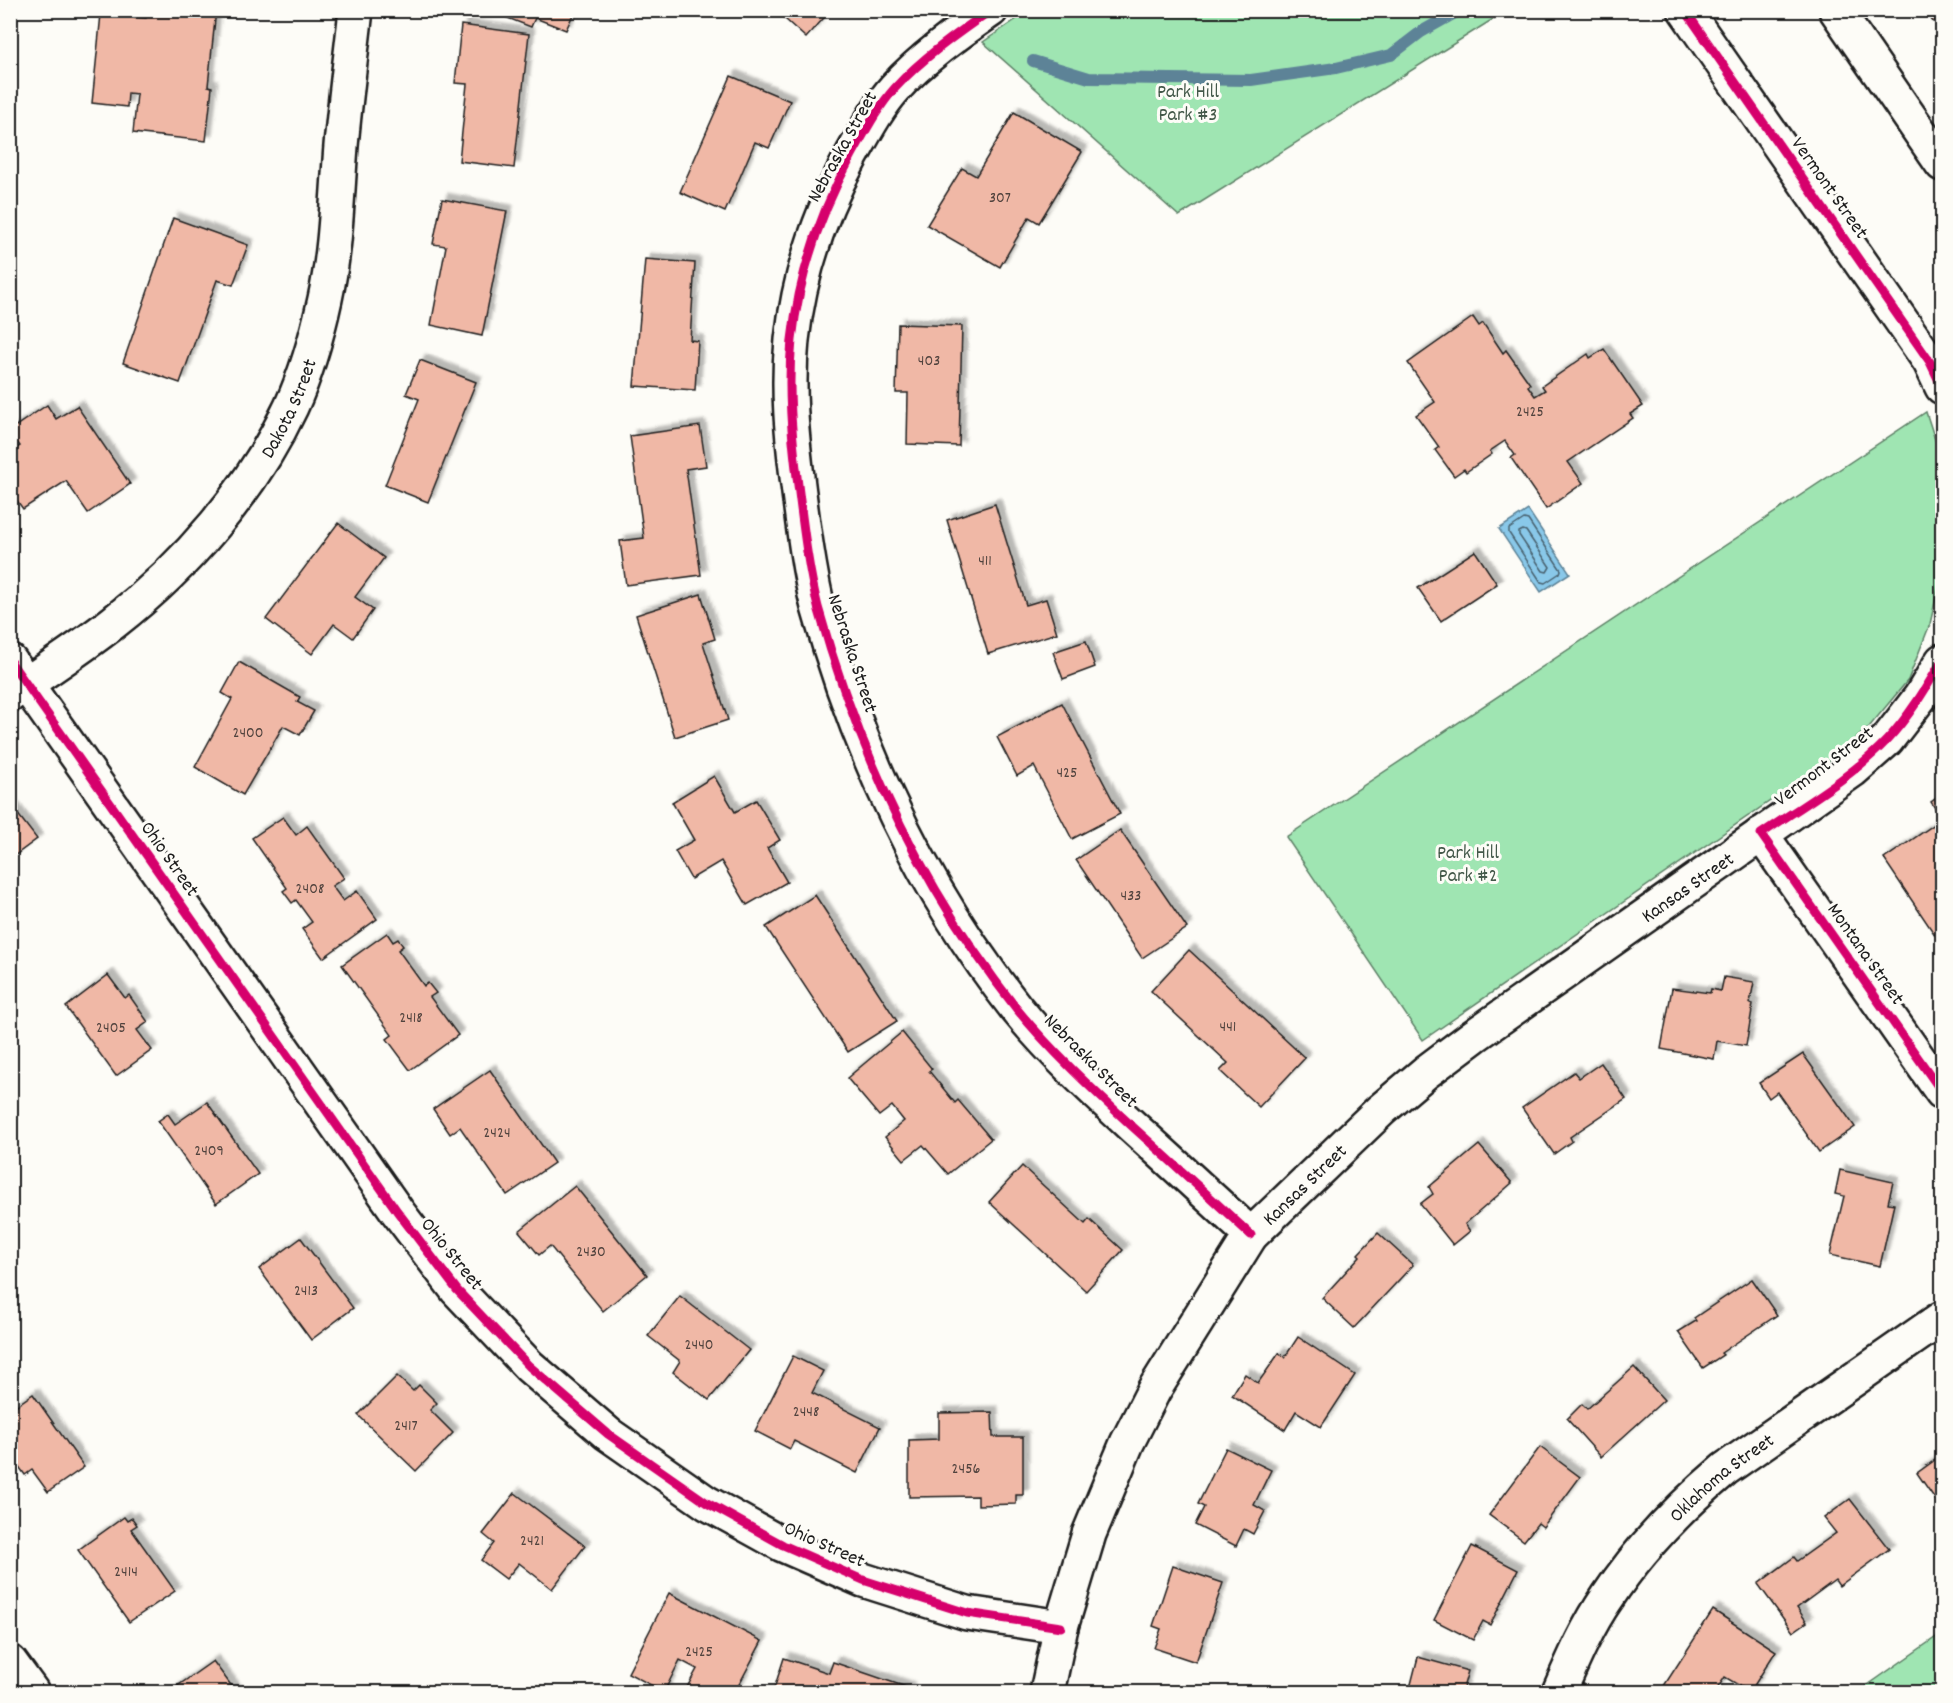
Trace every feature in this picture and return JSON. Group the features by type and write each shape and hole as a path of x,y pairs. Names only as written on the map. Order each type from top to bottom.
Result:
{"street":[{"name":"Dakota Street","path":"16,680 114,622 169,575 220,518 274,441 292,405 310,358 326,296 337,216 341,146 356,10"},
{"name":"Nebraska Street","path":"991,10 951,37 895,88 867,128 839,177 810,250 800,286 792,342 789,413 802,514 817,603 868,755 911,845 960,930 1017,1009 1077,1075 1251,1235"},
{"name":"Vermont Street","path":"1685,10 1930,362 1942,387"},
{"path":"1836,10 1942,164"},
{"name":"Vermont Street","path":"1761,834 1853,770 1887,740 1921,696 1942,661"},
{"name":"Ohio Street","path":"16,680 397,1211 457,1290 529,1366 608,1434 707,1503 783,1545 863,1580 967,1613 1061,1627"},
{"name":"Kansas Street","path":"1047,1692 1061,1627 1089,1534 1127,1443 1154,1390 1251,1235 1381,1110 1426,1072 1761,834"},
{"name":"Montana Street","path":"1761,834 1942,1092"},
{"name":"Oklahoma Street","path":"1559,1692 1606,1598 1655,1536 1692,1497 1725,1469 1942,1318"},
{"path":"10,1662 32,1692"}],"green space":[{"name":"Park Hill Park #3","path":"1030,10 1506,11 1179,216 983,42"},
{"name":"Park Hill Park #2","path":"1926,412 1940,455 1942,472 1942,571 1930,624 1908,680 1869,727 1837,755 1423,1040 1286,837"},
{"path":"1942,1633 1942,1692 1858,1692"}],"water":[{"path":"1528,510 1570,573 1541,592 1499,529"}],"building":[{"path":"147,10 216,10 208,86 212,87 206,141 133,133 137,94 128,93 127,107 92,103 101,14 146,18"},
{"path":"487,10 575,10 566,30 535,18 531,27"},
{"path":"775,10 831,10 806,38"},
{"path":"1925,10 1942,10 1941,29 1936,20 1933,22"},
{"path":"461,25 529,34 514,168 459,161 467,84 455,83"},
{"path":"731,76 790,101 769,148 755,142 725,212 680,192"},
{"path":"1014,112 1082,152 1039,223 1029,217 1000,267 927,225 962,168 976,176"},
{"path":"442,199 507,211 482,336 431,325 446,246 433,244"},
{"path":"173,218 248,245 233,285 217,280 180,383 123,363"},
{"path":"645,259 695,263 690,340 698,341 695,390 634,386"},
{"path":"1473,317 1479,326 1483,323 1503,353 1506,350 1530,384 1528,386 1535,396 1545,390 1542,386 1588,354 1590,358 1604,349 1643,406 1630,414 1633,418 1568,462 1583,483 1546,509 1511,458 1515,455 1505,441 1490,451 1492,454 1466,472 1464,469 1454,476 1435,450 1439,447 1416,415 1435,402 1408,363"},
{"path":"898,324 962,326 959,446 907,444 908,393 896,393"},
{"path":"420,360 476,382 428,502 385,485 419,399 406,394"},
{"path":"47,405 56,419 77,406 130,484 88,513 66,481 23,509 10,491 10,452 20,446 10,430"},
{"path":"700,426 706,466 686,469 701,575 626,585 620,541 644,538 630,436"},
{"path":"995,504 1026,605 1046,599 1057,633 988,654 947,520"},
{"path":"338,523 384,558 355,597 373,610 353,638 334,624 312,654 266,619"},
{"path":"1475,551 1497,584 1441,621 1418,588"},
{"path":"701,594 715,639 703,643 728,720 675,737 636,615"},
{"path":"1086,641 1095,667 1063,679 1053,652"},
{"path":"239,662 300,697 297,702 314,711 300,735 283,726 243,795 195,767 232,699 222,693"},
{"path":"1062,703 1120,814 1072,839 1034,766 1017,776 997,737"},
{"path":"714,776 735,812 756,800 780,840 767,848 787,882 747,905 721,861 691,879 675,851 694,840 672,802"},
{"path":"1942,794 1942,819 1931,802"},
{"path":"10,804 37,839 10,859"},
{"path":"283,817 296,835 307,826 344,878 332,886 343,901 357,891 377,919 323,958 302,929 312,922 296,900 292,903 283,891 287,888 252,838"},
{"path":"1942,819 1942,930 1935,935 1884,859"},
{"path":"1120,830 1187,928 1142,958 1076,860"},
{"path":"815,895 897,1021 848,1052 766,927"},
{"path":"387,933 393,942 398,939 403,946 398,950 424,986 428,983 436,993 430,997 458,1035 410,1070 387,1039 392,1035 342,965"},
{"path":"1189,950 1305,1058 1259,1107 1220,1071 1228,1063 1151,991"},
{"path":"108,975 125,998 129,995 148,1022 137,1030 152,1050 116,1076 66,1007"},
{"path":"1724,977 1754,982 1746,1046 1717,1041 1714,1059 1661,1049 1672,988 1710,993 1711,989 1721,991"},
{"path":"902,1032 932,1069 929,1071 955,1103 958,1100 991,1139 948,1174 923,1145 904,1160 885,1137 904,1121 892,1106 879,1116 847,1078"},
{"path":"1803,1054 1855,1127 1819,1152 1777,1092 1769,1098 1759,1083"},
{"path":"1601,1063 1626,1099 1570,1137 1572,1141 1554,1154 1522,1108 1574,1072 1579,1078"},
{"path":"490,1070 554,1163 507,1195 460,1127 450,1134 433,1109"},
{"path":"207,1102 258,1174 216,1204 158,1121 168,1114 175,1124"},
{"path":"1479,1145 1512,1183 1465,1224 1470,1231 1453,1245 1420,1204 1433,1194 1429,1187"},
{"path":"1022,1166 1085,1224 1089,1219 1123,1250 1086,1291 989,1202"},
{"path":"1840,1170 1893,1182 1888,1203 1894,1204 1880,1266 1830,1255 1844,1196 1835,1194"},
{"path":"575,1186 647,1275 603,1311 550,1246 539,1255 519,1231"},
{"path":"1378,1233 1413,1265 1354,1328 1322,1298"},
{"path":"301,1238 353,1308 311,1340 259,1269"},
{"path":"1752,1279 1777,1315 1703,1368 1678,1332 1696,1321 1694,1318"},
{"path":"680,1296 749,1350 709,1400 673,1372 680,1361 648,1336"},
{"path":"1298,1337 1355,1375 1321,1427 1296,1411 1285,1430 1232,1395 1245,1374 1258,1383 1279,1353 1285,1357"},
{"path":"793,1356 823,1371 812,1393 880,1427 857,1473 794,1441 790,1449 755,1431"},
{"path":"1634,1367 1664,1400 1601,1457 1567,1419 1582,1404 1587,1409"},
{"path":"397,1376 413,1391 419,1385 437,1403 430,1410 453,1433 416,1471 358,1415"},
{"path":"33,1394 84,1467 48,1492 32,1470 25,1475 10,1454 10,1410"},
{"path":"992,1412 993,1437 1023,1437 1023,1495 1016,1495 1016,1504 978,1505 978,1496 909,1497 909,1440 939,1439 939,1413"},
{"path":"1540,1447 1580,1477 1543,1527 1538,1523 1524,1541 1489,1515"},
{"path":"1226,1448 1271,1470 1254,1505 1265,1511 1253,1534 1244,1529 1236,1546 1195,1525 1204,1507 1198,1504"},
{"path":"1942,1455 1942,1509 1917,1473"},
{"path":"515,1493 585,1546 552,1589 519,1563 506,1579 481,1560 494,1543 483,1534"},
{"path":"1850,1499 1889,1549 1839,1586 1835,1580 1797,1608 1807,1622 1793,1632 1758,1584 1794,1557 1797,1561 1836,1533 1824,1518"},
{"path":"124,1517 127,1521 132,1518 137,1525 131,1529 175,1591 129,1622 78,1550"},
{"path":"1472,1546 1518,1570 1490,1625 1483,1621 1473,1640 1434,1620"},
{"path":"1173,1566 1223,1583 1196,1662 1154,1648 1161,1629 1153,1626"},
{"path":"669,1593 762,1641 735,1692 685,1691 697,1669 680,1660 664,1692 628,1673"},
{"path":"1713,1610 1776,1651 1750,1692 1725,1677 1715,1692 1660,1692"},
{"path":"1418,1657 1468,1671 1462,1692 1409,1692"},
{"path":"784,1658 829,1673 833,1662 909,1688 908,1692 773,1692"},
{"path":"213,1661 236,1692 169,1692"}],"waterway":[{"path":"1033,61 1089,78 1251,80 1336,68 1391,55 1421,32 1460,10"}],"cycle path":[{"path":"991,10 928,56 905,77 877,111 830,199 806,268 795,315 790,377 796,467 814,592 834,661 853,714 897,817 951,916 982,963 1029,1024 1058,1055 1251,1235"},
{"path":"1685,10 1930,362 1942,387"},
{"path":"10,661 397,1211 457,1290 529,1366 608,1434 707,1503 783,1545 863,1580 967,1613 1061,1627"},
{"path":"1942,661 1903,722 1887,740 1827,790 1761,834 1942,1092"}]}
